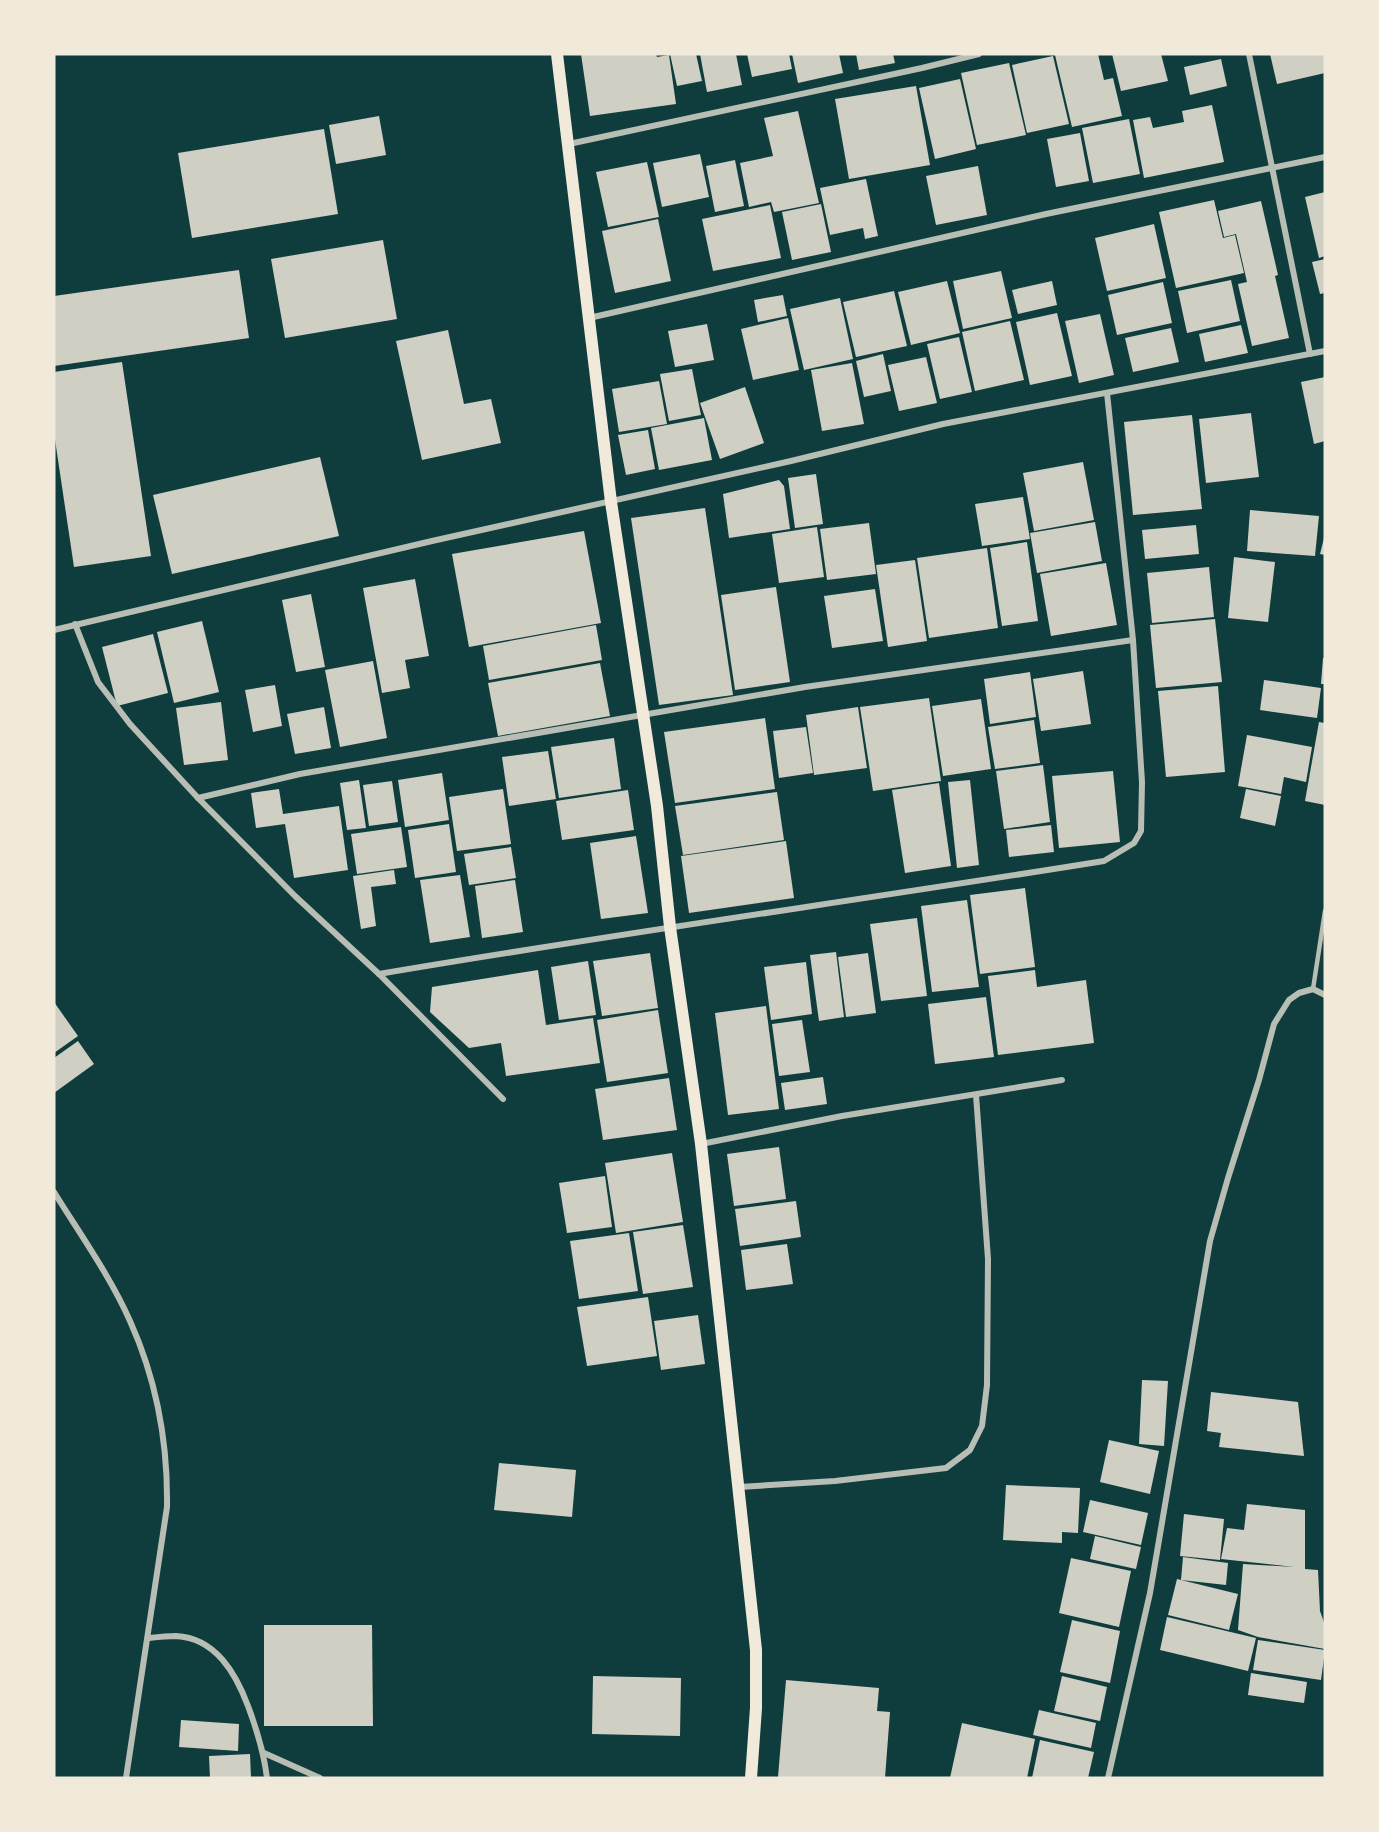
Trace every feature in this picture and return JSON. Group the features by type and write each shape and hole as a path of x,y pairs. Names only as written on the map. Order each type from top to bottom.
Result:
{"main road":[{"path":"557,54 611,502 657,807 670,927 701,1144 756,1650 756,1708 751,1778"}],"street":[{"path":"569,144 979,54"},
{"path":"1249,54 1310,354"},
{"path":"588,318 1046,214 1325,157"},
{"path":"54,630 943,424 1325,351"},
{"path":"379,974 504,952 880,897 1104,861 1134,843 1141,831 1142,782 1133,640 1107,393"},
{"path":"75,624 98,682 130,724 198,798 295,896 379,974 503,1099"},
{"path":"198,798 300,774 805,687 1133,640"},
{"path":"1108,1778 1150,1593 1210,1241 1274,1024 1289,1000 1299,993 1313,989 1325,995"},
{"path":"701,1144 830,1118 1062,1080"},
{"path":"739,1486 835,1481 946,1468 970,1450 982,1426 987,1386 988,1259 976,1095"},
{"path":"54,1192 104,1272 130,1320 147,1362 165,1442 167,1508 126,1778"},
{"path":"148,1638 178,1636 186,1638 209,1647 224,1659 239,1682 264,1753 267,1778"},
{"path":"264,1753 320,1778"}],"lane":[{"path":"1313,989 1325,911"}],"building":[{"path":"581,54 656,54 657,57 669,55 676,104 590,116"},
{"path":"670,54 696,54 702,81 677,86"},
{"path":"700,54 736,54 742,85 707,92"},
{"path":"747,54 789,54 792,69 752,77"},
{"path":"792,54 839,54 843,73 798,83"},
{"path":"856,54 893,54 895,63 859,70"},
{"path":"1098,54 1104,80 1113,78 1122,116 1072,127 1055,55"},
{"path":"1112,54 1161,54 1168,81 1121,91"},
{"path":"1270,54 1325,54 1325,73 1277,84"},
{"path":"1053,56 1069,124 1027,133 1012,65"},
{"path":"1221,59 1227,86 1190,95 1184,67"},
{"path":"1009,63 1026,135 977,145 961,73"},
{"path":"960,79 976,149 935,159 919,88"},
{"path":"916,86 930,165 849,179 835,99"},
{"path":"1212,105 1224,162 1144,178 1133,120 1150,117 1153,128 1184,122 1182,111"},
{"path":"798,111 819,203 774,212 771,202 749,207 740,163 773,156 764,118"},
{"path":"379,116 386,155 336,164 329,125"},
{"path":"1129,119 1140,174 1093,183 1082,128"},
{"path":"324,129 338,214 192,238 178,153"},
{"path":"1080,133 1089,181 1056,187 1047,139"},
{"path":"700,154 709,197 662,207 653,163"},
{"path":"735,160 744,206 715,212 706,166"},
{"path":"647,162 659,217 608,227 596,172"},
{"path":"978,166 987,215 936,225 926,176"},
{"path":"866,179 878,236 865,239 863,228 830,235 820,188"},
{"path":"1325,192 1325,256 1319,258 1305,197"},
{"path":"1214,200 1223,238 1235,235 1244,273 1176,288 1159,212"},
{"path":"1261,201 1278,275 1275,276 1289,338 1252,346 1238,284 1247,282 1236,234 1224,237 1218,211"},
{"path":"821,204 831,252 792,260 782,212"},
{"path":"770,205 781,258 713,271 702,219"},
{"path":"658,219 671,281 615,293 602,231"},
{"path":"1154,224 1166,278 1107,291 1095,238"},
{"path":"383,240 397,319 285,338 271,259"},
{"path":"1325,259 1325,293 1320,294 1312,262"},
{"path":"239,270 249,338 54,366 54,296"},
{"path":"1001,271 1012,318 963,329 953,281"},
{"path":"1231,280 1240,321 1187,333 1178,291"},
{"path":"947,281 960,333 911,345 898,292"},
{"path":"1052,281 1057,305 1018,314 1012,290"},
{"path":"1163,282 1172,323 1117,335 1108,295"},
{"path":"894,291 907,346 856,357 843,302"},
{"path":"783,295 787,316 758,322 754,300"},
{"path":"840,298 853,359 804,370 790,309"},
{"path":"1057,313 1072,376 1030,385 1016,322"},
{"path":"1100,314 1114,375 1079,383 1065,321"},
{"path":"788,318 799,370 753,380 741,329"},
{"path":"1010,321 1024,380 975,391 962,332"},
{"path":"707,324 714,360 675,367 668,331"},
{"path":"1241,325 1248,353 1205,362 1199,334"},
{"path":"1171,328 1179,362 1133,372 1125,338"},
{"path":"448,330 464,404 491,399 501,443 422,460 396,341"},
{"path":"959,337 972,392 940,399 927,344"},
{"path":"883,354 891,391 864,397 856,361"},
{"path":"926,357 937,403 899,411 888,365"},
{"path":"122,362 151,556 74,567 54,433 54,372"},
{"path":"852,363 864,424 822,431 811,370"},
{"path":"692,369 701,415 669,421 660,374"},
{"path":"1325,377 1325,441 1314,444 1301,382"},
{"path":"659,381 667,424 619,432 612,389"},
{"path":"745,387 764,443 720,459 700,403"},
{"path":"1251,413 1259,477 1206,483 1199,419"},
{"path":"1192,415 1202,509 1133,515 1124,422"},
{"path":"704,418 712,460 659,470 651,428"},
{"path":"648,430 655,469 626,475 618,435"},
{"path":"320,457 339,536 172,574 153,495"},
{"path":"1083,462 1094,520 1034,531 1023,473"},
{"path":"816,474 823,524 795,528 788,478"},
{"path":"779,480 784,486 790,529 729,538 723,494"},
{"path":"1023,497 1030,539 982,546 975,504"},
{"path":"705,508 733,695 659,705 631,518"},
{"path":"1250,510 1319,516 1315,556 1247,551"},
{"path":"1095,522 1102,561 1037,573 1030,533"},
{"path":"869,523 876,574 827,580 820,529"},
{"path":"1196,525 1199,554 1145,559 1142,530"},
{"path":"817,527 824,577 779,583 772,534"},
{"path":"584,531 601,623 469,647 452,554"},
{"path":"1325,538 1325,555 1320,554"},
{"path":"1027,542 1038,621 1002,626 990,548"},
{"path":"987,548 998,628 929,638 917,558"},
{"path":"1234,557 1275,562 1268,622 1228,618"},
{"path":"915,560 927,641 888,647 876,565"},
{"path":"1106,563 1117,625 1051,636 1040,574"},
{"path":"1209,567 1214,617 1152,623 1147,573"},
{"path":"415,579 429,656 405,660 410,688 382,693 363,588"},
{"path":"776,587 790,682 735,690 721,595"},
{"path":"875,589 883,641 832,648 824,596"},
{"path":"311,594 325,667 296,672 282,600"},
{"path":"1215,619 1222,682 1156,688 1150,625"},
{"path":"202,621 219,692 174,703 157,632"},
{"path":"596,625 602,660 489,680 483,646"},
{"path":"153,634 168,693 117,706 102,647"},
{"path":"1323,658 1325,658 1325,684 1321,684"},
{"path":"373,661 387,738 340,747 325,670"},
{"path":"600,663 610,716 498,736 488,683"},
{"path":"1083,671 1091,724 1041,731 1033,679"},
{"path":"1030,672 1036,717 990,724 984,679"},
{"path":"1264,680 1321,688 1317,718 1260,710"},
{"path":"275,685 282,726 253,732 245,690"},
{"path":"1218,686 1225,772 1166,777 1158,691"},
{"path":"929,698 941,781 873,791 860,707"},
{"path":"981,699 991,769 943,776 932,706"},
{"path":"221,702 228,760 184,765 176,708"},
{"path":"324,707 331,748 295,754 287,714"},
{"path":"858,707 867,768 814,775 806,715"},
{"path":"765,718 775,789 675,803 664,732"},
{"path":"1034,720 1040,763 995,769 988,727"},
{"path":"1319,722 1325,723 1325,805 1305,801"},
{"path":"806,727 813,773 779,778 773,731"},
{"path":"1247,735 1312,747 1306,782 1284,777 1281,794 1238,786"},
{"path":"614,738 621,789 559,798 551,747"},
{"path":"548,751 556,799 509,806 502,757"},
{"path":"1043,765 1050,822 1004,829 996,771"},
{"path":"1113,771 1120,842 1059,848 1052,776"},
{"path":"442,773 449,820 405,827 398,780"},
{"path":"359,780 366,828 347,830 340,783"},
{"path":"970,780 979,865 957,868 948,782"},
{"path":"392,781 398,822 369,826 363,785"},
{"path":"939,783 951,866 905,873 892,790"},
{"path":"279,789 283,814 339,806 348,870 294,878 285,824 256,828 251,793"},
{"path":"503,789 511,844 457,851 449,797"},
{"path":"1246,789 1281,796 1275,826 1240,818"},
{"path":"628,790 634,830 562,840 556,801"},
{"path":"777,792 784,840 683,855 675,806"},
{"path":"449,824 456,872 415,878 408,830"},
{"path":"1051,825 1054,852 1009,857 1006,830"},
{"path":"401,827 407,867 357,874 351,834"},
{"path":"636,836 648,913 601,919 590,843"},
{"path":"786,841 794,898 689,913 681,856"},
{"path":"511,847 516,878 469,885 464,854"},
{"path":"394,870 396,884 371,887 376,926 361,929 353,876"},
{"path":"460,875 470,937 430,943 420,880"},
{"path":"515,880 523,932 482,938 475,886"},
{"path":"1025,888 1035,967 980,974 970,895"},
{"path":"967,900 979,987 932,992 921,906"},
{"path":"917,918 927,996 881,1001 870,924"},
{"path":"836,952 844,1017 819,1021 810,955"},
{"path":"650,953 658,1008 602,1016 593,961"},
{"path":"868,953 876,1013 846,1017 838,957"},
{"path":"588,961 596,1015 559,1020 551,967"},
{"path":"806,962 812,1014 771,1020 764,967"},
{"path":"538,970 546,1025 593,1018 600,1063 506,1076 501,1043 469,1048 430,1012 432,987"},
{"path":"1035,970 1037,987 1086,980 1094,1043 998,1055 988,976"},
{"path":"986,997 994,1057 935,1064 928,1004"},
{"path":"54,1002 78,1036 54,1053"},
{"path":"766,1006 779,1109 728,1115 715,1013"},
{"path":"658,1010 668,1073 607,1082 597,1020"},
{"path":"802,1020 810,1072 779,1076 772,1024"},
{"path":"78,1041 94,1064 54,1093 54,1058"},
{"path":"823,1077 827,1104 785,1110 781,1083"},
{"path":"669,1078 677,1130 603,1140 595,1089"},
{"path":"779,1147 786,1199 734,1206 727,1154"},
{"path":"672,1153 683,1222 616,1233 605,1163"},
{"path":"605,1176 612,1227 567,1233 559,1183"},
{"path":"796,1201 801,1237 740,1246 735,1209"},
{"path":"683,1225 693,1287 643,1294 633,1232"},
{"path":"629,1233 638,1291 579,1299 570,1241"},
{"path":"787,1244 793,1284 746,1290 741,1250"},
{"path":"648,1297 657,1356 587,1366 577,1307"},
{"path":"698,1315 705,1364 661,1370 654,1321"},
{"path":"1142,1380 1168,1381 1164,1446 1139,1444"},
{"path":"1211,1392 1298,1402 1304,1456 1219,1447 1221,1433 1207,1431"},
{"path":"1109,1440 1159,1451 1150,1494 1100,1482"},
{"path":"499,1463 576,1470 572,1517 494,1510"},
{"path":"1006,1485 1080,1488 1078,1533 1062,1532 1062,1543 1003,1540"},
{"path":"1090,1500 1148,1513 1141,1545 1083,1532"},
{"path":"1247,1504 1305,1510 1305,1569 1318,1570 1320,1611 1325,1625 1325,1649 1258,1637 1238,1630 1243,1564 1294,1567 1221,1559 1227,1528 1244,1530"},
{"path":"1184,1514 1224,1519 1220,1560 1180,1556"},
{"path":"1095,1536 1141,1547 1136,1569 1090,1559"},
{"path":"1183,1557 1228,1563 1226,1585 1181,1580"},
{"path":"1071,1558 1131,1571 1119,1627 1059,1613"},
{"path":"1177,1579 1238,1594 1229,1630 1168,1615"},
{"path":"1167,1617 1256,1638 1248,1671 1160,1650"},
{"path":"1072,1620 1120,1631 1110,1683 1060,1672"},
{"path":"264,1625 372,1625 373,1726 264,1726"},
{"path":"1258,1640 1325,1650 1321,1680 1253,1670"},
{"path":"1251,1673 1307,1682 1304,1703 1248,1695"},
{"path":"593,1676 681,1678 680,1736 592,1734"},
{"path":"1062,1676 1107,1687 1100,1721 1054,1711"},
{"path":"786,1680 879,1688 877,1711 890,1712 885,1778 778,1777"},
{"path":"1039,1710 1096,1723 1091,1748 1033,1735"},
{"path":"181,1720 239,1724 238,1751 179,1747"},
{"path":"962,1723 1035,1739 1027,1778 950,1778"},
{"path":"1040,1740 1094,1752 1088,1778 1032,1778"},
{"path":"250,1754 251,1778 210,1778 209,1756"}]}
